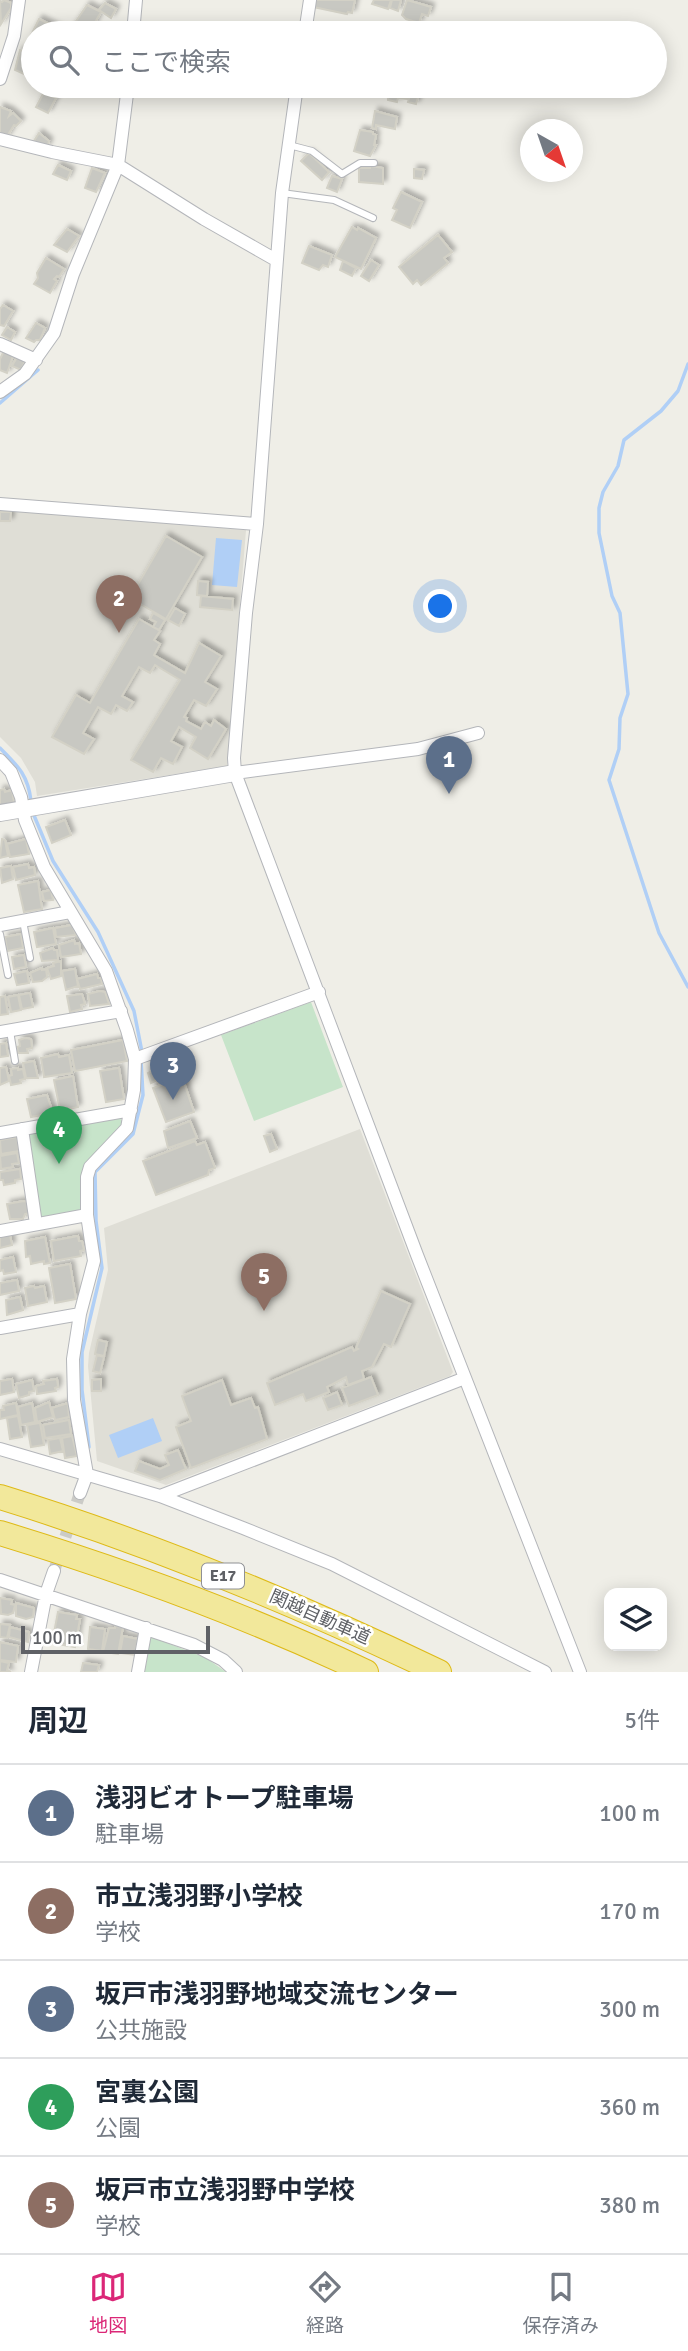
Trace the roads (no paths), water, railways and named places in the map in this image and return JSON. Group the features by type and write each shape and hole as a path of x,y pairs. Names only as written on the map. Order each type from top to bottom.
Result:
{"highway":[{"name":"関越自動車道","path":"0,1497 87,1524 192,1563 334,1622 439,1672"},
{"name":"関越自動車道","path":"0,1532 200,1601 366,1672"}],"street":[{"path":"0,79 14,36 19,0"},
{"path":"134,21 136,0"},
{"path":"307,21 310,0"},
{"path":"0,391 25,374 54,333 73,274 118,165 126,98"},
{"path":"295,98 282,192 257,524 234,758 235,774 580,1672"},
{"path":"0,139 118,165 276,260"},
{"path":"0,344 36,360"},
{"path":"0,504 257,524"},
{"path":"0,813 235,774 418,748 478,733"},
{"path":"0,760 12,772 25,820 44,867 106,971 135,1059 134,1090 127,1128 90,1167 87,1177 87,1215 94,1261 80,1314 73,1359 74,1400 87,1474 80,1493"},
{"path":"0,925 70,912"},
{"path":"135,1059 319,992"},
{"path":"5,1031 121,1011"},
{"path":"0,1133 131,1110"},
{"path":"22,1129 36,1224"},
{"path":"0,1231 87,1215"},
{"path":"0,1328 80,1314"},
{"path":"160,1496 465,1378"},
{"path":"0,1449 160,1496 332,1564 545,1672"},
{"path":"31,1672 46,1594 54,1571"},
{"path":"0,1580 194,1645 223,1660 236,1672"},
{"path":"138,1672 146,1628"}],"lane":[{"path":"289,145 312,151 342,174 360,163 374,163"},
{"path":"282,192 334,200 373,218"},
{"path":"23,921 30,958"},
{"path":"0,934 8,975"},
{"path":"5,1031 15,1061"}],"water":[{"path":"216,538 242,540 237,587 212,585"},
{"path":"153,1418 162,1441 118,1458 109,1435"}],"waterway":[{"path":"688,364 678,391 661,411 624,440 618,466 603,492 599,508 599,533 612,596 620,613 628,694 620,718 619,749 609,780 659,933 688,987"},
{"path":"0,403 38,370"},
{"path":"0,748 21,772 31,801"},
{"path":"33,813 53,861 98,932 134,1011 142,1052"},
{"path":"89,1447 82,1390 82,1352 102,1268 96,1221 95,1172 133,1134 143,1095 141,1060"}],"tunnel":[{"path":"54,1571 80,1493"}],"place":[{"name":"市立浅羽野小学校","path":"119,633"},
{"name":"浅羽ビオトープ駐車場","path":"449,794"},
{"name":"坂戸市浅羽野地域交流センター","path":"173,1100"},
{"name":"宮裏公園","path":"59,1164"},
{"name":"坂戸市立浅羽野中学校","path":"264,1311"}]}
